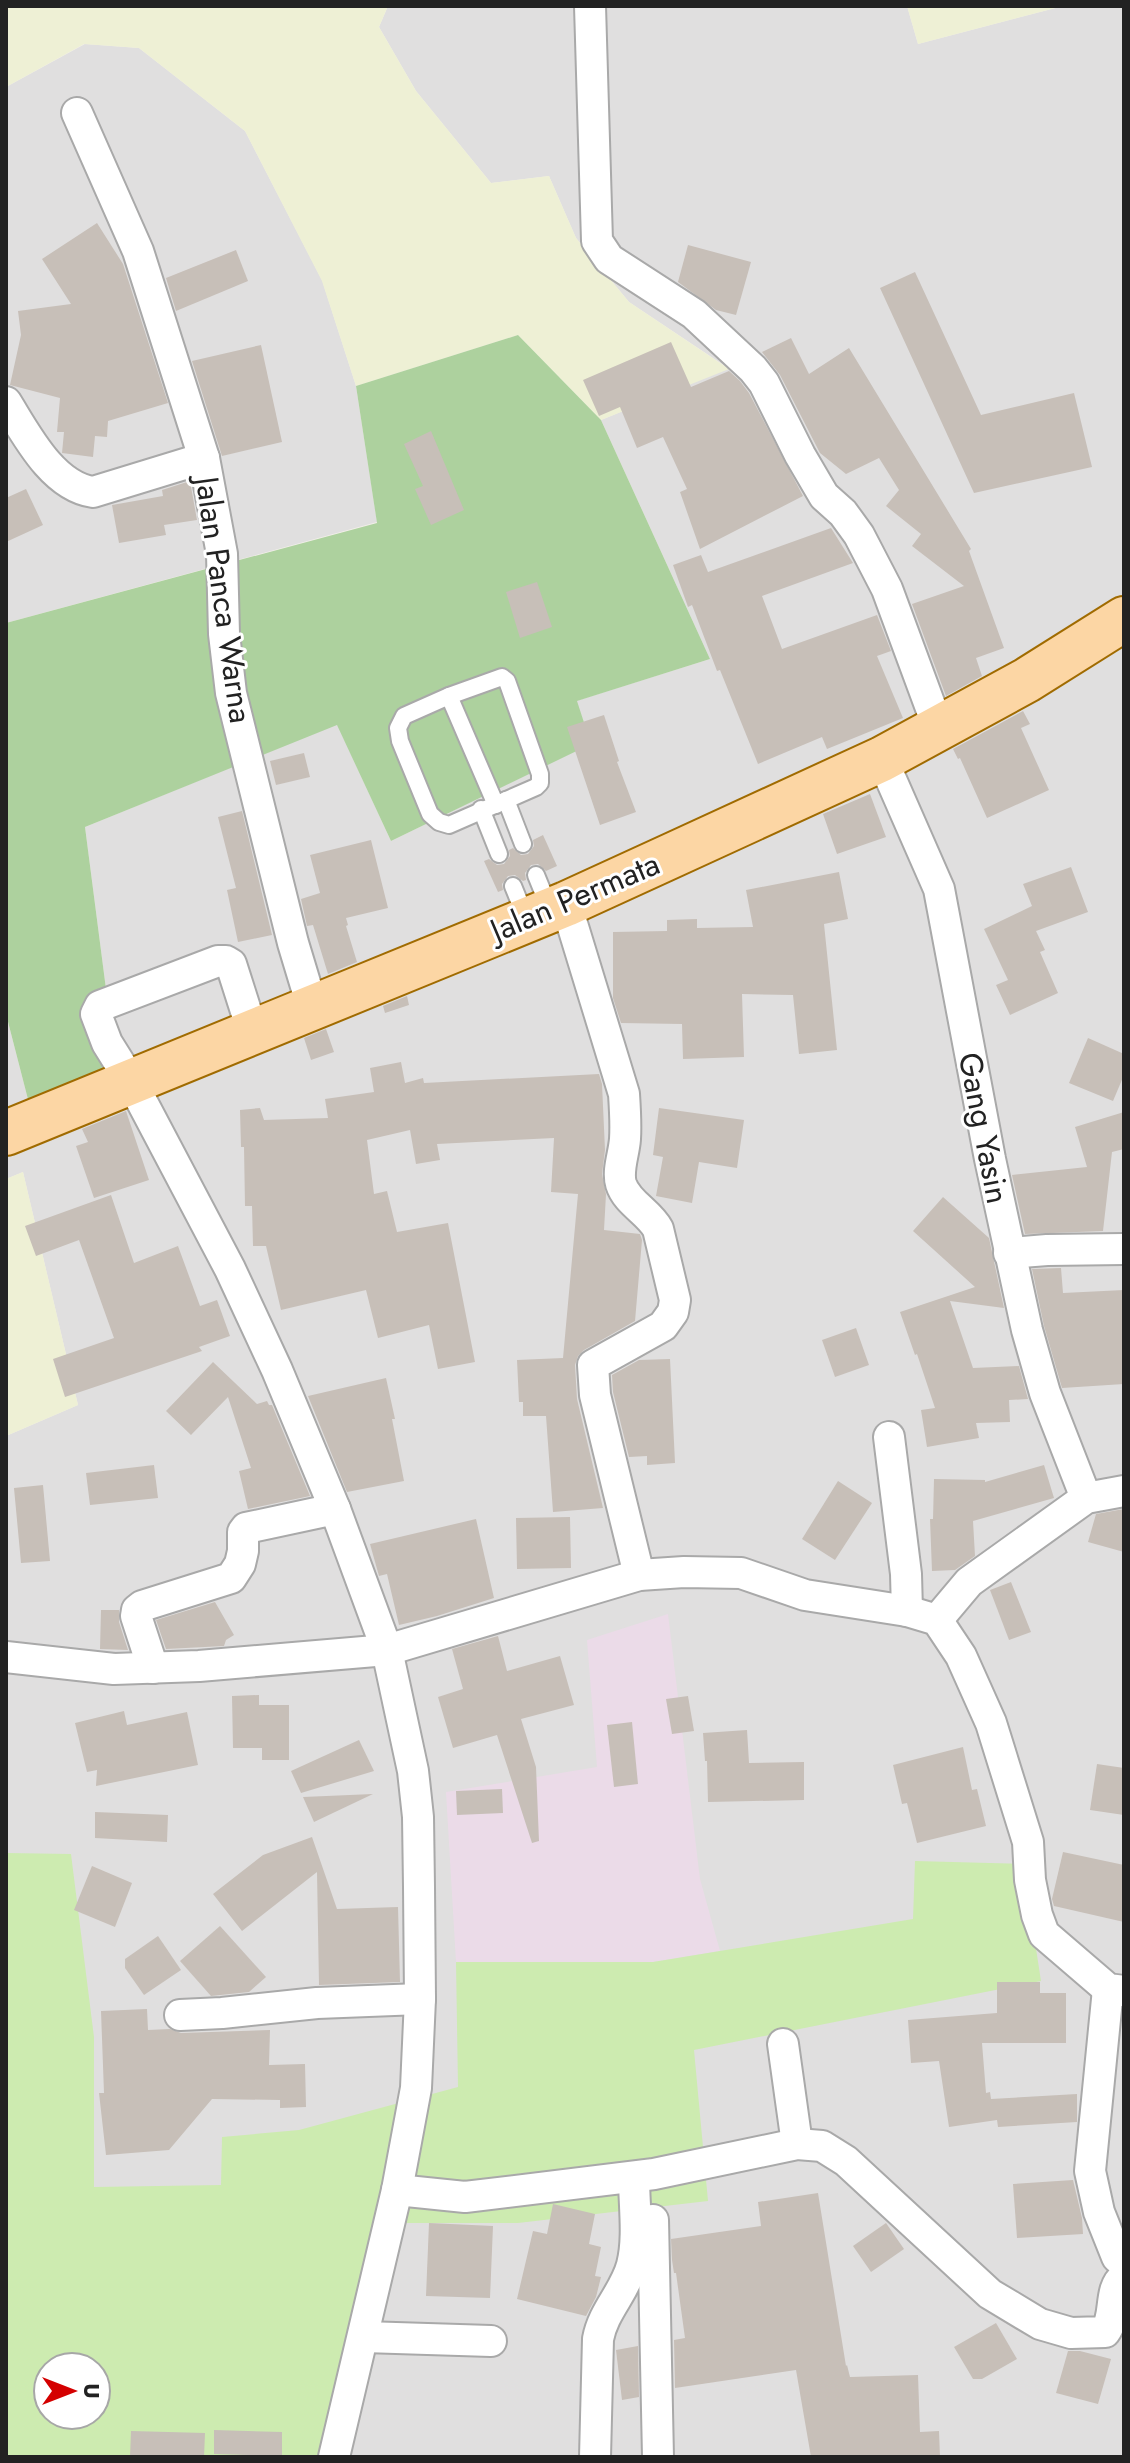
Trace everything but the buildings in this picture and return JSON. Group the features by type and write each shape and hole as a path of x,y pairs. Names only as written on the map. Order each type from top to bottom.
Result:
{"main road":[{"name":"Jalan Permata","path":"6,1133 312,1006 539,899 882,759 1027,680 1124,619"}],"street":[{"path":"590,6 597,241 609,259 694,314 764,383 824,496 843,513 859,535 887,589 938,727"},
{"name":"Jalan Panca Warna","path":"77,113 138,251 204,458 222,554 224,634 231,693 293,943 312,1006"},
{"path":"6,402 44,461 84,491 93,492 204,458"},
{"name":"Gang Yasin","path":"882,759 932,868 943,902 990,1159 1027,1330 1045,1393 1086,1498"},
{"path":"539,899 624,1094 626,1113 621,1184 658,1229 675,1300 673,1312 663,1326 593,1365 595,1395 639,1575"},
{"path":"252,1030 231,964 226,961 218,961 100,1006 96,1014 107,1043 132,1083 230,1269 277,1370 335,1509 387,1650 413,1771 418,1817 420,1999 416,2088 397,2190 334,2457"},
{"path":"1009,1253 1124,1249"},
{"path":"889,1437 906,1574 907,1611"},
{"path":"937,1620 969,1582 1086,1498 1124,1491"},
{"path":"153,1668 136,1616 137,1610 231,1578 240,1564 246,1528 335,1509"},
{"path":"6,1657 114,1669 387,1650 639,1575 684,1572 741,1573 805,1595 907,1611 937,1620 961,1656 991,1723 1028,1842 1030,1880 1044,1934 1116,1990 1090,2171 1099,2212 1117,2257 1124,2263"},
{"path":"180,2015 317,2003 420,1999"},
{"path":"783,2044 797,2144"},
{"path":"397,2190 465,2197 644,2175 797,2144 822,2146 846,2161 990,2294 1040,2324 1071,2333 1105,2332 1112,2323 1119,2281 1124,2277"},
{"path":"595,2457 598,2339 607,2312 632,2266 644,2175"},
{"path":"644,2175 653,2234 658,2457"},
{"path":"364,2337 491,2341"}],"lane":[{"path":"502,677 507,681 540,774 540,783 494,805 449,825 439,822 430,814 400,741 398,728 404,716 502,677"},
{"path":"449,696 494,805 523,844"},
{"path":"494,805 499,854"}],"shaded area":[{"path":"388,6 907,6 918,44 1063,6 1124,6 1124,2457 6,2457 6,1436 78,1405 23,1172 6,1179 6,1014 31,1111 117,1074 85,827 337,724 391,841 591,743 576,701 710,659 601,420 728,368 629,302 576,238 549,176 491,183 416,91 379,27"},
{"path":"85,44 139,48 245,131 322,280 356,386 377,522 6,623 6,87"},
{"path":"668,1614 700,1879 720,1951 653,1962 456,1962 446,1792 597,1767 587,1640"}],"green space":[{"path":"6,6 388,6 379,27 416,91 491,183 549,176 576,238 629,302 729,369 601,420 518,335 356,386 322,281 245,131 139,48 84,44 6,87"},
{"path":"907,6 1063,6 918,44"},
{"path":"518,335 601,420 710,659 577,701 591,744 391,841 337,725 85,827 117,1074 31,1111 6,1014 6,623 377,523 356,386"},
{"path":"23,1172 78,1405 6,1436 6,1179"},
{"path":"6,1853 71,1854 94,2037 94,2187 221,2185 222,2137 299,2130 458,2087 456,1962 653,1962 913,1919 915,1861 1023,1864 1041,1981 694,2050 708,2201 518,2223 389,2223 335,2457 6,2457"}]}
